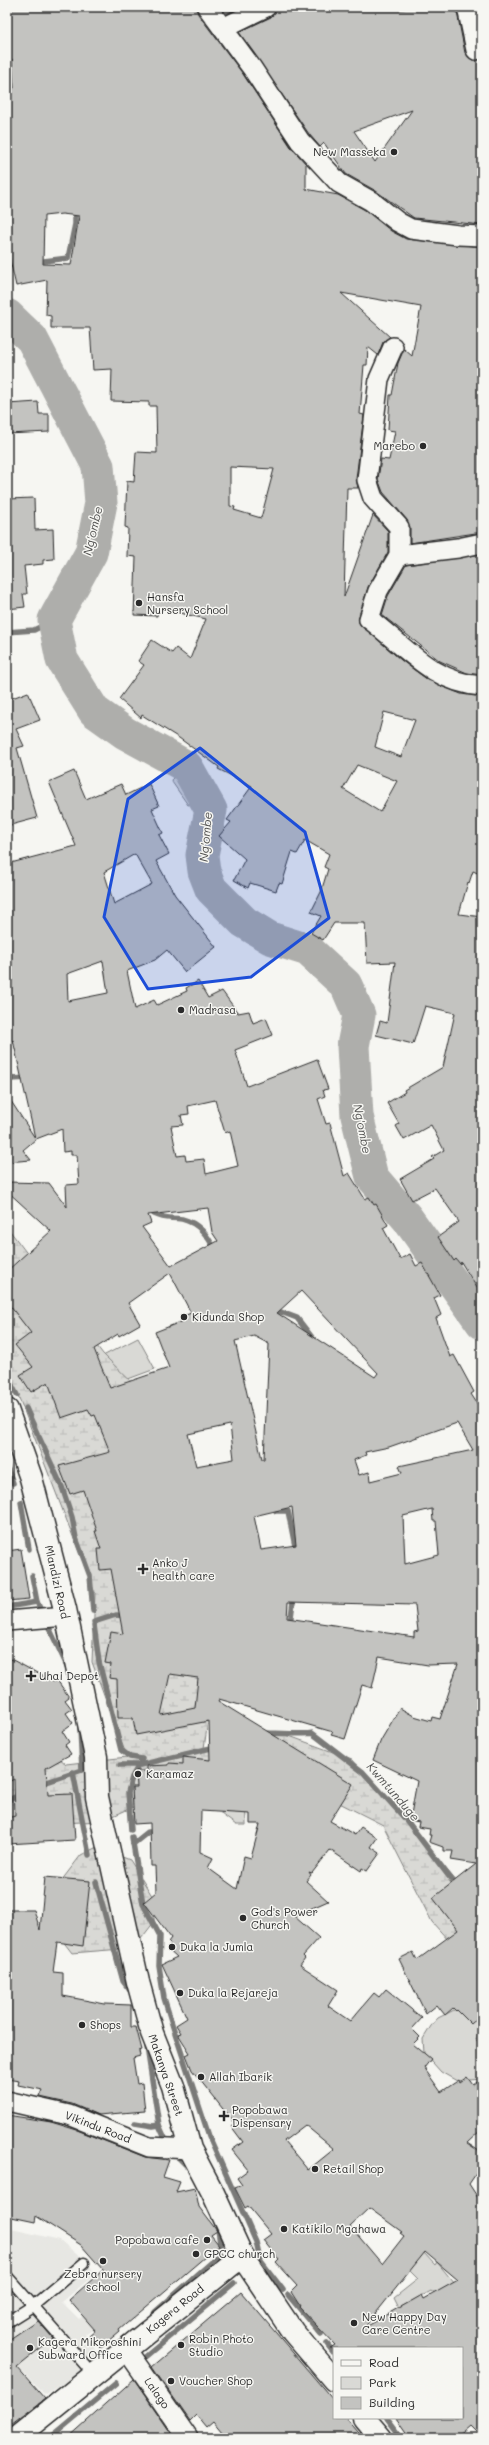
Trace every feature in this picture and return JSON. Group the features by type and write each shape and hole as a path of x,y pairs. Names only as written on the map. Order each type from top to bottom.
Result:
{"street":[{"path":"207,7 252,68 300,141 339,183 371,201 398,222 411,228 458,235 482,236"},
{"path":"223,28 266,7"},
{"path":"467,7 476,50"},
{"path":"393,346 379,379 367,480 373,498 398,527 399,555 378,591 369,619 401,647 444,678 466,685 482,686"},
{"path":"399,555 458,548 482,543"},
{"name":"Mlandizi Road","path":"7,1410 31,1478 66,1616 96,1757"},
{"path":"7,1621 66,1616"},
{"name":"Makanya Street","path":"96,1757 97,1797 152,2033 173,2086 190,2149 213,2193 242,2256 293,2332 333,2379"},
{"name":"Vikindu Road","path":"7,2101 69,2114 149,2147 190,2149"},
{"name":"Kagera Road","path":"16,2438 242,2256"},
{"name":"Lalago","path":"126,2349 188,2438"},
{"path":"365,2419 381,2438"}],"lane":[{"path":"7,2322 34,2305 84,2263"},
{"path":"7,2276 94,2375"}],"highlighted area":[{"path":"200,748 305,832 329,918 251,977 148,989 104,917 128,799"}],"shaded area":[{"path":"7,2228 60,2240 90,2266 94,2275 62,2302 79,2319 95,2307 104,2321 85,2334 103,2360 45,2395 7,2356"}],"green space":[{"path":"178,773 184,775 191,783 186,793 193,797 192,804 188,805 172,782 173,775"},
{"path":"7,1227 103,1354 154,1404 220,1639 204,1748 281,1733 352,1759 482,1911 482,1978 432,1922 383,1825 278,1772 200,1777 102,1821 21,1825 7,1852 7,1730 36,1738 66,1764 127,1757 92,1662 95,1593 7,1367"},
{"path":"138,1338 155,1369 112,1385 101,1357"},
{"path":"244,1748 246,1825 236,1825 221,1814"},
{"path":"97,1847 130,1860 154,1899 154,1922 134,1948 72,1953 55,1931 55,1889 81,1855"},
{"path":"462,2006 472,2018 482,2021 482,2035 478,2034 476,2040 482,2046 482,2079 457,2081 441,2072 424,2053 423,2039 431,2026 438,2018"},
{"path":"424,2253 435,2265 437,2262 455,2284 439,2297 431,2291 399,2308 394,2298 418,2279 408,2269"}],"building":[{"path":"7,7 196,7 198,14 243,74 291,147 306,164 306,189 338,195 365,210 391,231 406,239 482,247 482,532 410,543 410,527 407,520 383,492 378,479 381,459 389,460 395,431 388,430 390,395 392,395 398,363 404,349 412,356 421,307 341,293 390,337 383,342 378,355 368,347 367,365 364,365 360,414 364,415 356,479 358,488 347,488 344,597 373,515 388,531 388,552 368,587 359,616 359,623 401,660 428,680 461,694 482,697 482,875 473,871 469,883 468,882 459,914 482,917 482,1296 461,1262 460,1264 456,1259 454,1261 438,1237 459,1222 435,1188 412,1200 400,1179 434,1159 432,1157 444,1150 431,1125 404,1140 396,1126 399,1124 387,1103 405,1092 404,1090 443,1067 455,1013 425,1006 413,1044 376,1035 380,1021 387,1023 395,962 367,963 365,923 334,923 323,940 311,933 321,916 311,912 321,892 328,869 324,867 329,854 305,840 297,854 292,852 282,884 279,883 276,891 250,883 248,888 234,880 245,859 219,836 231,822 227,820 252,786 218,769 219,767 179,738 142,715 141,718 119,699 144,665 138,661 152,640 172,653 176,648 190,659 206,619 158,608 157,616 134,615 136,557 127,556 128,528 125,527 127,481 134,482 136,452 157,453 156,406 149,406 149,402 111,401 112,369 93,370 90,328 51,328 51,316 46,315 47,280 16,286 7,247 7,89 14,88 12,59 7,59","holes":["62,214 79,216 71,265 43,264 44,216","230,467 274,469 261,518 234,510 235,507 230,506","384,712 415,720 401,757 375,747","357,765 397,781 380,812 343,789"]},
{"path":"221,7 241,7 226,14"},
{"path":"277,7 398,7 399,10 413,7 456,7 465,53 472,60 482,59 482,225 414,218 376,191 346,174 324,143 320,147 309,134 239,32 271,17","holes":["412,110 375,162 354,131"]},
{"path":"38,402 39,414 49,414 49,432 7,434 7,404"},
{"path":"34,498 35,530 53,529 54,559 43,560 43,564 24,566 27,594 23,594 25,607 7,609 7,499"},
{"path":"482,554 482,675 467,673 440,661 382,615 388,596 406,565"},
{"path":"28,692 40,720 16,729 24,746 17,748 37,818 7,826 7,700"},
{"path":"74,771 86,799 121,784 126,795 149,784 159,806 152,809 163,833 159,835 169,854 156,861 175,895 216,947 185,972 167,950 155,960 127,971 135,1009 154,1000 157,1005 187,991 186,988 198,981 208,998 222,991 238,1013 249,1011 253,1023 266,1018 273,1035 235,1050 247,1086 317,1059 328,1089 323,1090 325,1096 318,1099 326,1124 330,1123 344,1176 349,1173 365,1199 369,1197 374,1205 376,1204 388,1225 383,1228 400,1259 410,1254 416,1266 422,1263 440,1295 434,1298 441,1315 436,1318 450,1357 454,1355 474,1392 471,1394 482,1411 482,2014 471,2024 453,2008 445,2015 437,2005 426,2014 399,1959 413,1952 417,1960 458,1930 433,1898 476,1864 451,1860 453,1851 443,1851 443,1847 429,1842 431,1835 429,1835 430,1829 418,1827 419,1822 410,1820 417,1781 373,1760 381,1740 400,1708 414,1716 431,1721 432,1717 440,1719 458,1664 428,1665 379,1657 372,1688 362,1685 345,1739 331,1735 333,1732 219,1699 218,1701 353,1784 330,1821 355,1835 361,1827 377,1838 371,1847 380,1853 367,1871 362,1868 361,1871 330,1850 312,1873 309,1872 311,1875 306,1881 328,1901 294,1916 319,1938 303,1956 305,1958 300,1965 338,1990 328,2006 350,2021 374,1993 379,1997 386,1989 422,2018 412,2029 420,2037 413,2044 431,2059 424,2068 441,2092 459,2080 460,2082 467,2077 473,2085 482,2079 482,2129 467,2143 482,2153 482,2165 469,2184 482,2204 482,2438 470,2426 456,2438 411,2438 398,2419 463,2419 463,2347 330,2348 335,2345 299,2307 300,2306 291,2292 297,2286 276,2263 279,2260 263,2240 271,2234 248,2206 245,2208 235,2188 242,2185 237,2178 248,2170 232,2150 243,2142 231,2126 234,2123 192,2070 186,2055 190,2053 178,2034 181,2033 176,2025 187,2018 162,1964 177,1957 167,1948 171,1945 168,1942 171,1938 144,1902 156,1892 155,1866 151,1866 150,1823 134,1824 132,1787 137,1787 136,1771 147,1771 147,1766 169,1765 169,1763 183,1764 183,1757 210,1760 209,1721 136,1735 133,1718 118,1718 117,1679 109,1678 111,1664 105,1663 111,1632 123,1634 111,1569 100,1570 98,1549 101,1549 95,1531 97,1531 83,1490 70,1494 59,1466 110,1452 95,1415 92,1416 88,1409 61,1418 48,1382 31,1392 20,1375 33,1367 15,1345 31,1333 7,1302 7,1271 51,1231 7,1191 7,1182 49,1183 67,1207 66,1185 79,1184 77,1155 71,1155 71,1151 63,1152 62,1129 36,1139 23,1150 31,1160 7,1162 7,1095 35,1138 13,1040 7,1045 7,864 76,846 49,782","holes":["135,854 152,884 114,904 104,872","103,961 108,993 68,1001 67,974","215,1100 225,1133 230,1131 238,1166 206,1174 204,1159 186,1161 185,1155 177,1156 171,1126 183,1125 181,1115 189,1114 188,1106","208,1208 212,1232 218,1241 171,1266 142,1227 151,1223 148,1215","170,1273 191,1313 181,1317 183,1321 155,1332 169,1368 110,1388 94,1349 118,1334 119,1336 140,1324 128,1303","301,1291 378,1373 375,1377 277,1313","254,1336 269,1344 264,1459 262,1459 235,1341","457,1423 473,1450 399,1466 402,1473 370,1481 369,1472 359,1475 354,1460 366,1455 365,1452 389,1447","230,1425 234,1459 196,1466 188,1434","292,1507 296,1545 261,1550 254,1516","432,1509 433,1521 436,1521 439,1555 405,1564 403,1516","288,1602 415,1605 418,1631 414,1632 414,1637 287,1618","170,1674 198,1678 195,1708 161,1715","201,1811 250,1814 250,1824 260,1824 251,1858 244,1856 237,1889 208,1868 213,1858 200,1852","305,2125 334,2149 308,2170 284,2141","369,2208 402,2232 400,2233 404,2236 382,2264 350,2226","425,2252 458,2280 424,2299 422,2295 364,2328"]},
{"path":"21,1549 29,1599 7,1601 7,1551"},
{"path":"7,1657 54,1682 57,1680 69,1697 65,1700 72,1709 66,1713 73,1723 62,1731 69,1742 65,1745 71,1754 46,1768 48,1795 72,1794 75,1840 7,1844 7,1818 15,1816 14,1779 7,1783"},
{"path":"45,1877 90,1881 83,1946 57,1942 53,1972 63,1973 63,1996 105,2004 131,2005 131,2027 136,2027 142,2050 139,2051 140,2056 133,2058 137,2084 142,2083 145,2111 98,2115 72,2104 40,2097 43,2090 18,2085 19,2081 7,2079 7,1910 34,1910 40,1930"},
{"path":"7,2115 51,2122 77,2130 145,2157 169,2160 163,2177 180,2182 176,2192 195,2188 199,2207 217,2231 211,2235 219,2245 119,2330 120,2332 101,2348 89,2335 95,2330 69,2300 103,2270 81,2245 36,2216 35,2222 7,2216"},
{"path":"241,2292 333,2400 333,2419 347,2419 363,2438 227,2438 213,2421 206,2427 196,2415 190,2421 152,2367"},
{"path":"38,2321 53,2338 17,2367 45,2399 7,2428 7,2342"},
{"path":"134,2379 173,2436 171,2438 68,2438"}],"waterway":[{"path":"36,262 68,258 75,224 75,210"},
{"path":"7,266 17,264"},
{"name":"Ng'ombe","path":"7,315 32,339 98,466 101,503 91,553 54,620 62,660 94,711 125,733 187,767 211,810 202,855 204,871 211,889 244,922 270,938 308,950 346,985 359,1015 353,1046 357,1116 372,1177 407,1218 482,1323"},
{"path":"7,632 34,630 54,620"},
{"path":"7,1068 11,1079 29,1078"},
{"path":"153,1207 154,1214 158,1216 182,1219 198,1227 206,1235 215,1250"},
{"path":"273,1309 297,1318 314,1340"},
{"path":"7,1376 17,1395"},
{"path":"26,1408 37,1433"},
{"path":"39,1437 62,1487 72,1517 76,1538 90,1576 93,1611"},
{"path":"7,1467 13,1483"},
{"path":"21,1502 29,1549"},
{"path":"275,1505 276,1511 288,1511 296,1551"},
{"path":"32,1576 37,1602 68,1668"},
{"path":"290,1624 294,1595"},
{"path":"7,1607 37,1602"},
{"path":"94,1622 116,1615 126,1616"},
{"path":"94,1625 99,1662 121,1750 130,1757 142,1759 132,1777 128,1792 131,1830"},
{"name":"Kwmtunduge","path":"41,1784 82,1770 80,1728"},
{"name":"Kwmtunduge","path":"264,1733 312,1733 363,1772 407,1821 457,1887"},
{"name":"Kwmtunduge","path":"120,1765 140,1765 215,1747"},
{"path":"73,1772 89,1855"},
{"path":"7,1801 21,1794"},
{"path":"133,1844 148,1832 156,1832"},
{"path":"132,1837 143,1904 160,1936 159,1966 164,1998 209,2136 256,2242 260,2260 283,2290"},
{"path":"96,1882 123,1981 132,1993"},
{"path":"147,2047 159,2125 168,2145"},
{"path":"135,2123 153,2126 159,2125"},
{"path":"174,2153 191,2170"},
{"path":"218,2229 220,2244"},
{"path":"155,2312 221,2254"},
{"path":"145,2357 234,2283"},
{"path":"288,2295 321,2334"},
{"path":"327,2344 333,2352"},
{"path":"50,2438 116,2383"},
{"path":"388,2419 402,2438"}],"place":[{"name":"New Masseka","path":"394,152"},
{"name":"Marebo","path":"423,446"},
{"name":"Hansfa Nursery School","path":"139,603"},
{"name":"Madrasa","path":"181,1010"},
{"name":"Kidunda Shop","path":"184,1317"},
{"name":"Anko J health care","path":"143,1569"},
{"name":"Uhai Depot","path":"31,1676"},
{"name":"Karamaz","path":"138,1774"},
{"name":"God's Power Church","path":"243,1918"},
{"name":"Duka la Jumla","path":"172,1947"},
{"name":"Duka la Rejareja","path":"180,1993"},
{"name":"Shops","path":"82,2025"},
{"name":"Allah Ibarik","path":"201,2077"},
{"name":"Popobawa Dispensary","path":"224,2116"},
{"name":"Retail Shop","path":"315,2169"},
{"name":"Katikilo Mgahawa","path":"284,2229"},
{"name":"Popobawa cafe","path":"207,2240"},
{"name":"GPCC church","path":"196,2254"},
{"name":"Zebra nursery school","path":"103,2261"},
{"name":"New Happy Day Care Centre","path":"354,2323"},
{"name":"Robin Photo Studio","path":"181,2345"},
{"name":"Kagera Mikoroshini Subward Office","path":"30,2348"},
{"name":"Voucher Shop","path":"171,2381"}]}
